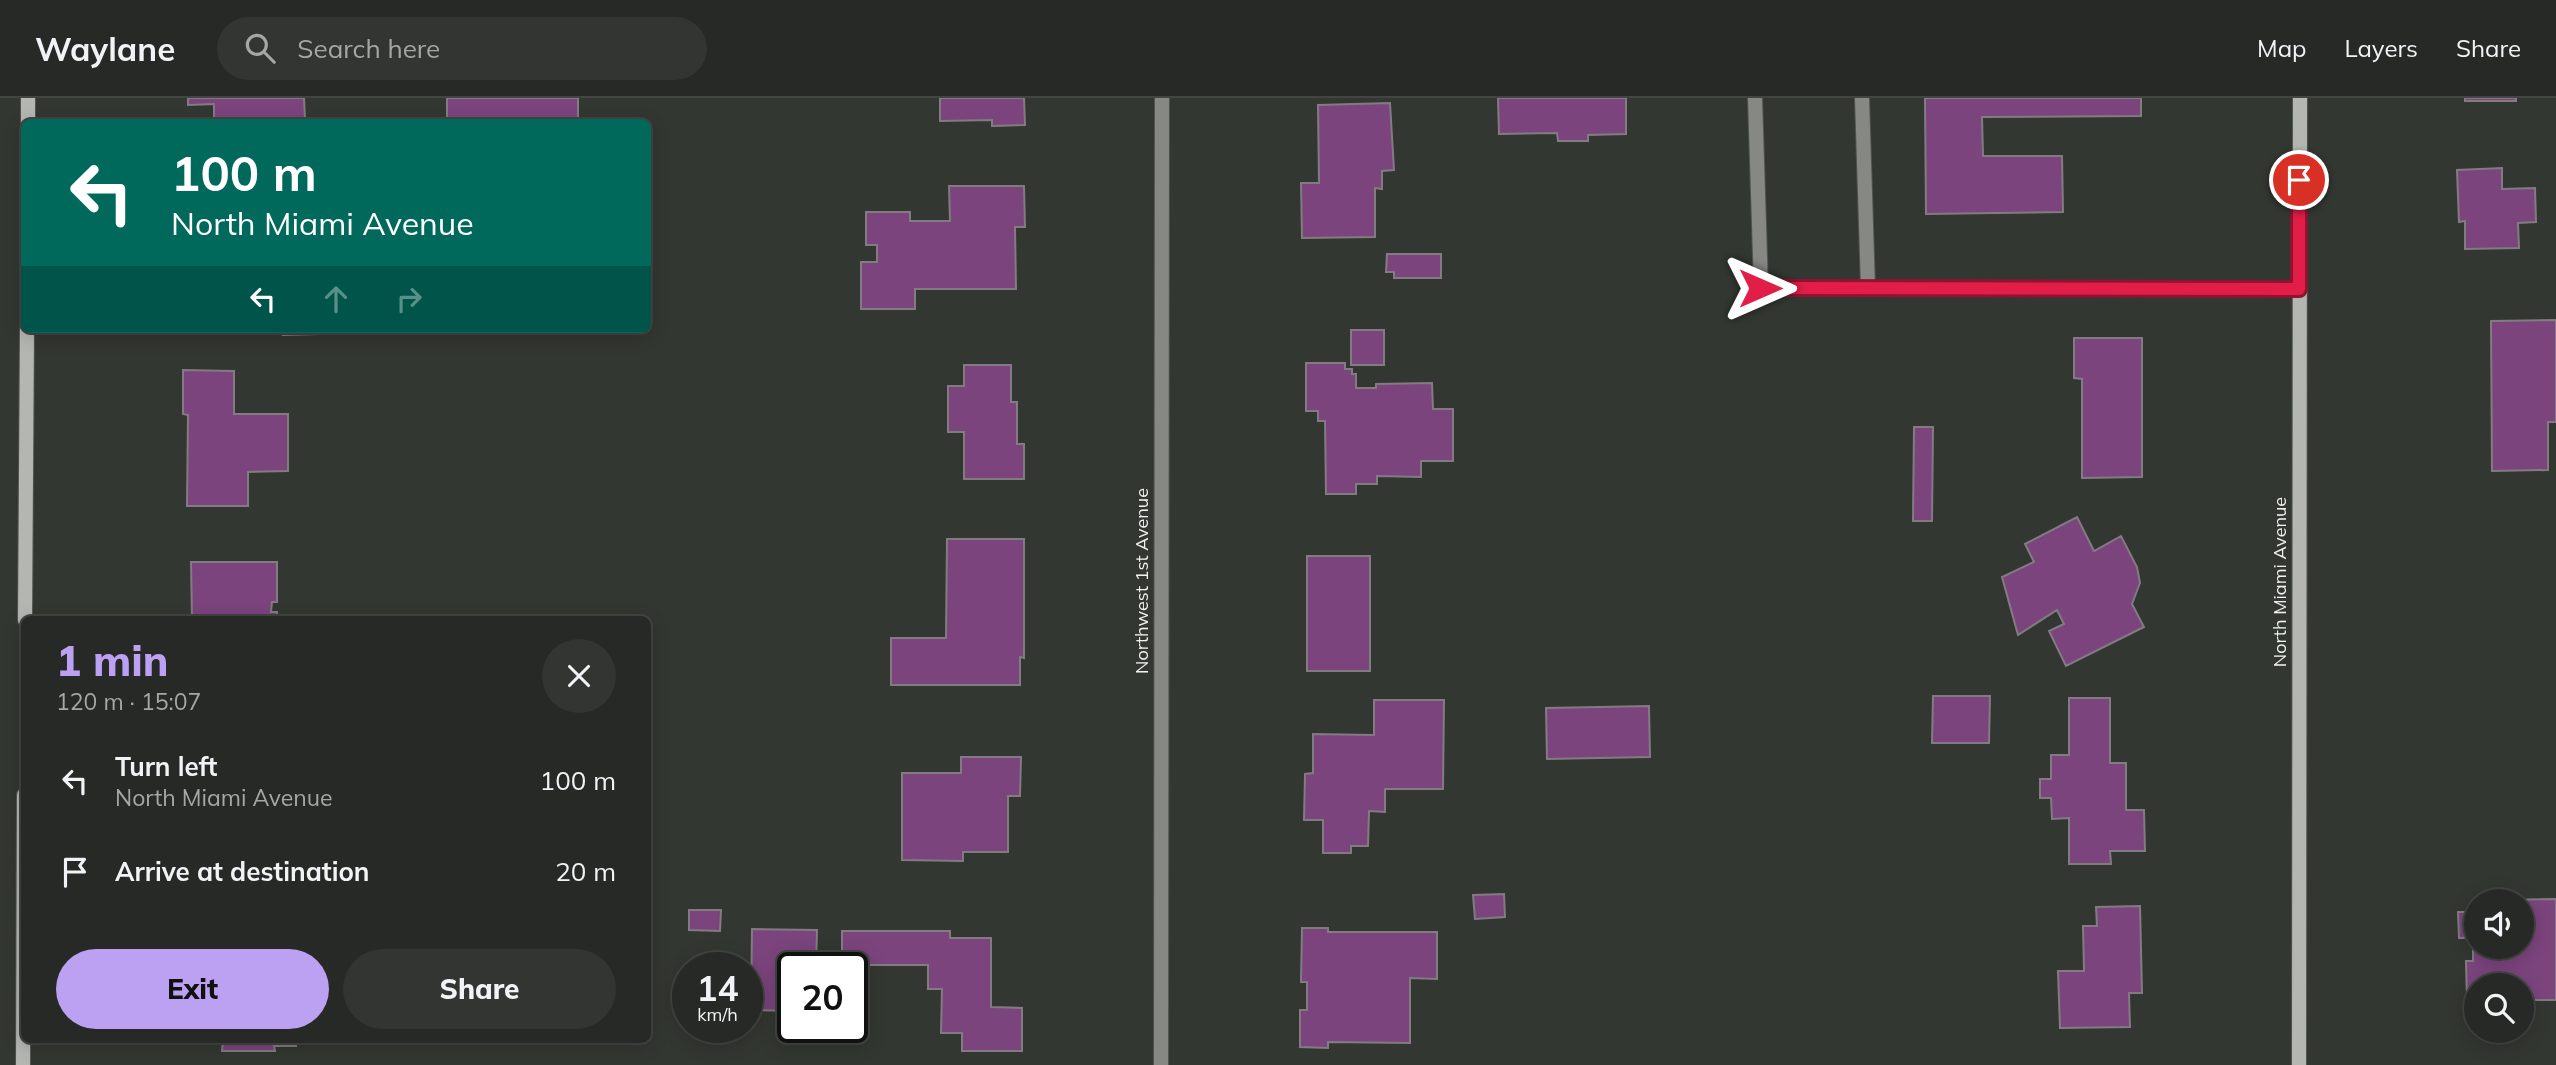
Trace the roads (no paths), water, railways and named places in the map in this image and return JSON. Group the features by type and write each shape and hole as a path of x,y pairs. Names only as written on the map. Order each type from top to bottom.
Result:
{"street":[{"path":"28,98 28,119"},
{"name":"Northwest 1st Avenue","path":"1161,1065 1162,98"},
{"path":"1755,98 1760,288 2299,289"},
{"path":"1862,98 1868,288"},
{"name":"North Miami Avenue","path":"2300,98 2300,1065"},
{"path":"25,616 27,333"},
{"path":"23,1043 23,1065"}]}
